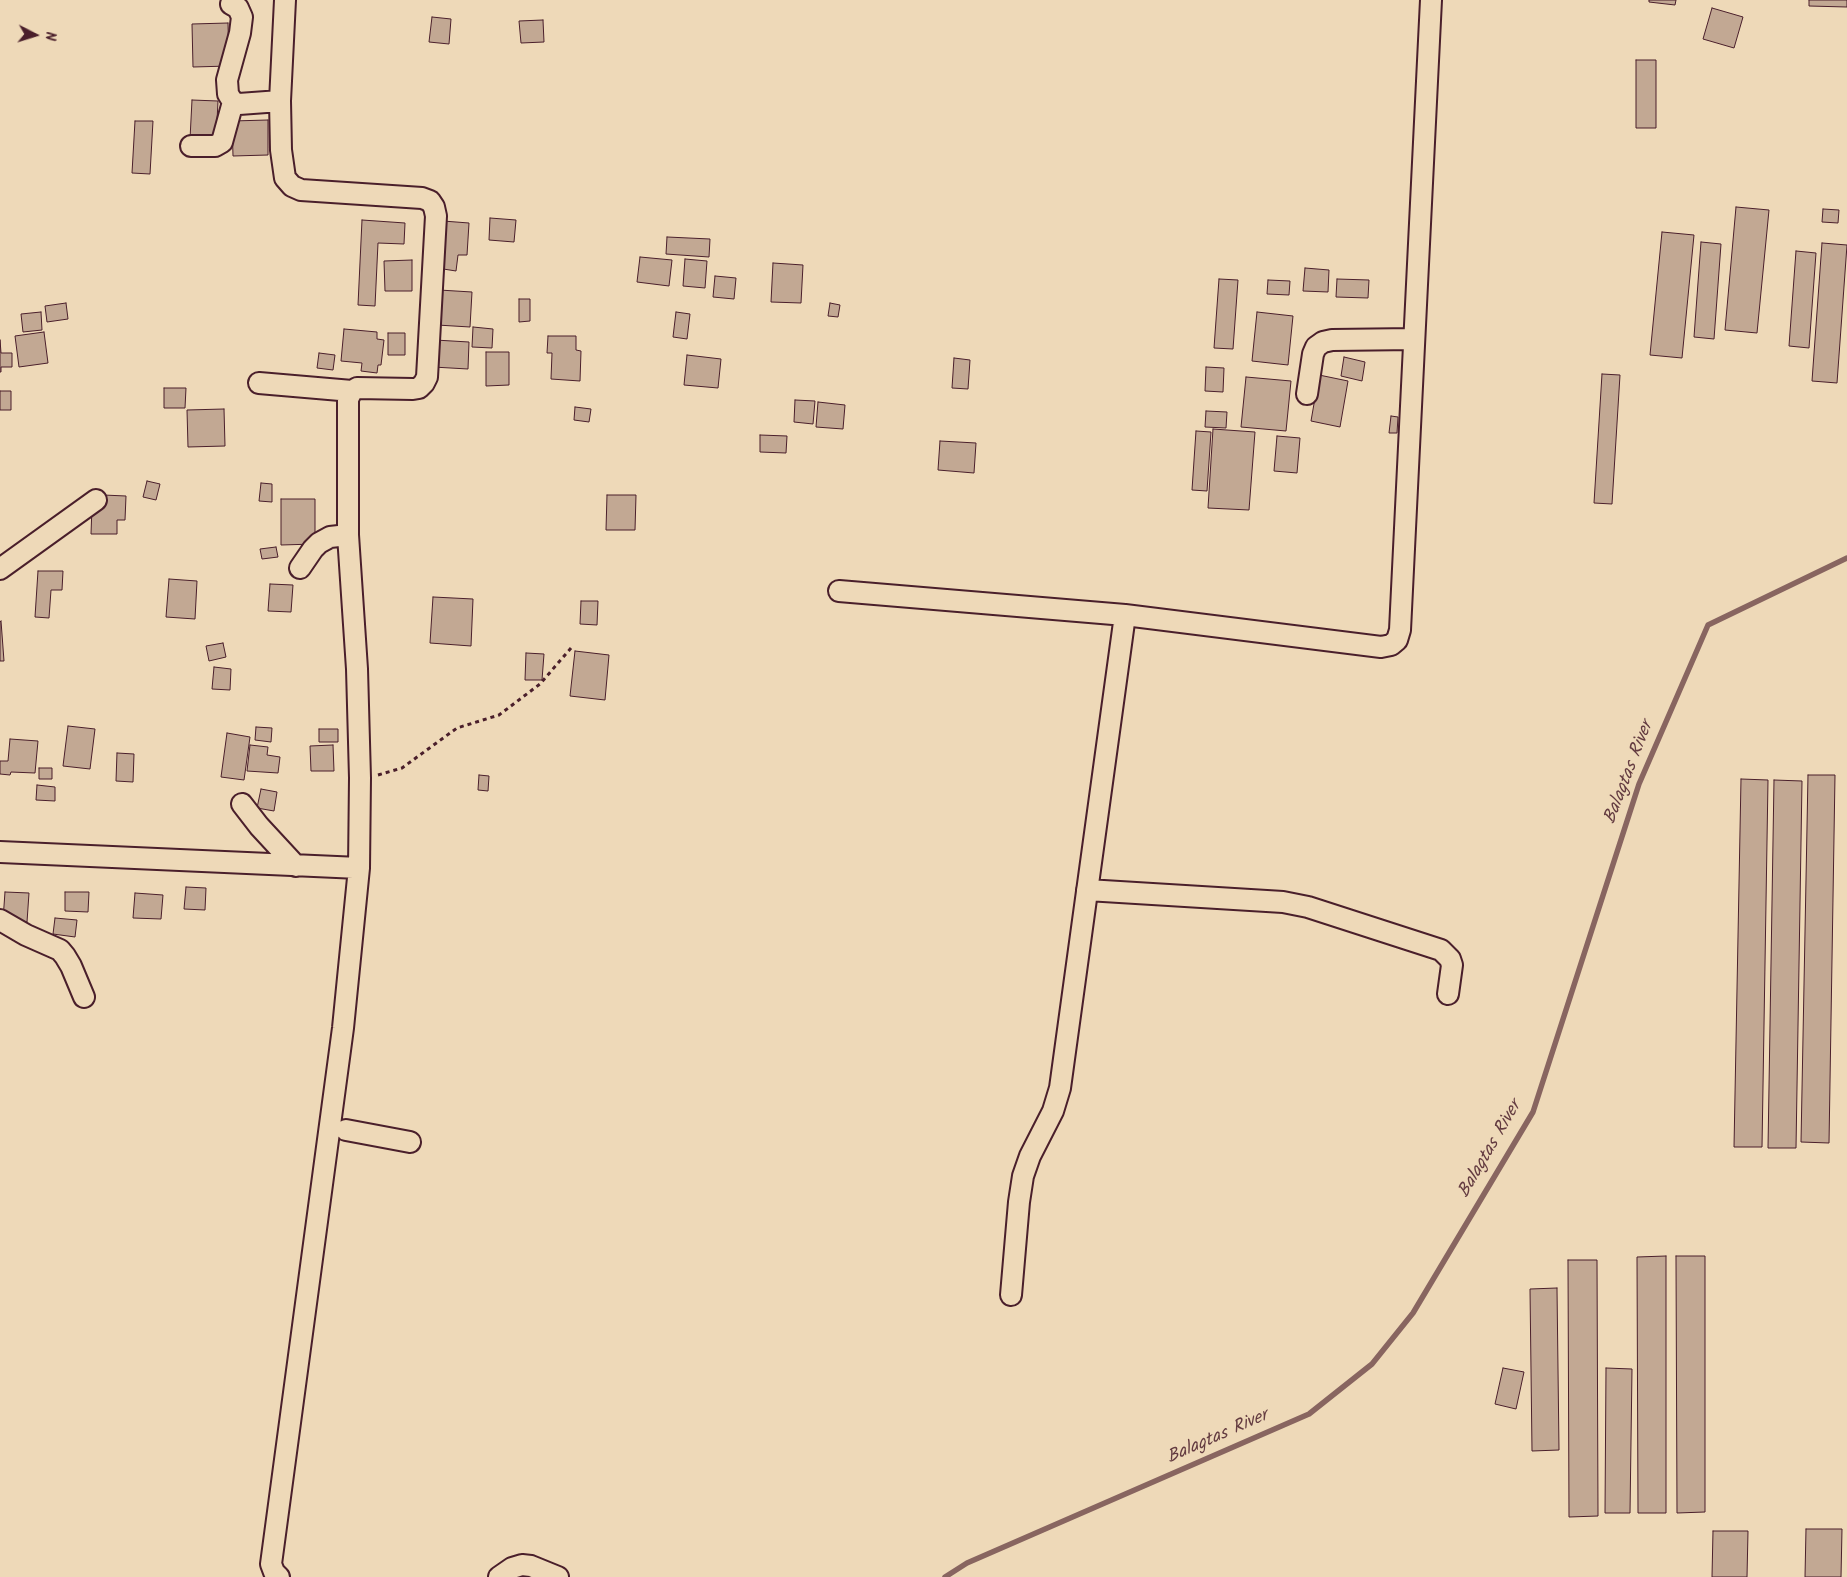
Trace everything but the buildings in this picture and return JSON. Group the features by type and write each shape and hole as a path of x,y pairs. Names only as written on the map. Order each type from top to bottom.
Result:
{"street":[{"path":"279,1577 274,1572 271,1564 337,1129 343,1028 359,868 360,778 357,670 348,535 348,398 352,391 364,387 413,390 419,388 427,377 436,216 430,201 422,198 313,192 292,186 285,178 282,168 280,101 285,0"},
{"path":"839,592 1125,615 1381,647 1391,645 1397,640 1400,630 1432,0"},
{"path":"231,4 238,8 242,17 240,33 227,80 228,94 233,102 239,104 280,101"},
{"path":"191,146 215,146 222,142 233,102"},
{"path":"1307,394 1313,354 1316,347 1322,342 1332,340 1414,339"},
{"path":"259,383 352,391"},
{"path":"0,569 96,500"},
{"path":"300,568 319,543 330,537 348,535"},
{"path":"1012,1295 1019,1202 1023,1176 1030,1156 1053,1110 1060,1088 1125,615"},
{"path":"242,804 259,826 296,866"},
{"path":"0,852 359,868"},
{"path":"1087,890 1283,902 1308,907 1441,950 1450,959 1452,965 1448,994"},
{"path":"0,920 26,935 60,950 65,956 84,997"},
{"path":"337,1129 410,1142"},
{"path":"500,1577 512,1568 522,1565 531,1566 558,1577"}],"path":[{"path":"360,778 389,773 402,768 457,728 499,715 540,684 571,648"}],"waterway":[{"name":"Balagtas River","path":"945,1577 967,1563 1309,1414 1372,1364 1413,1313 1533,1112 1639,784 1708,625 1847,558"}]}
